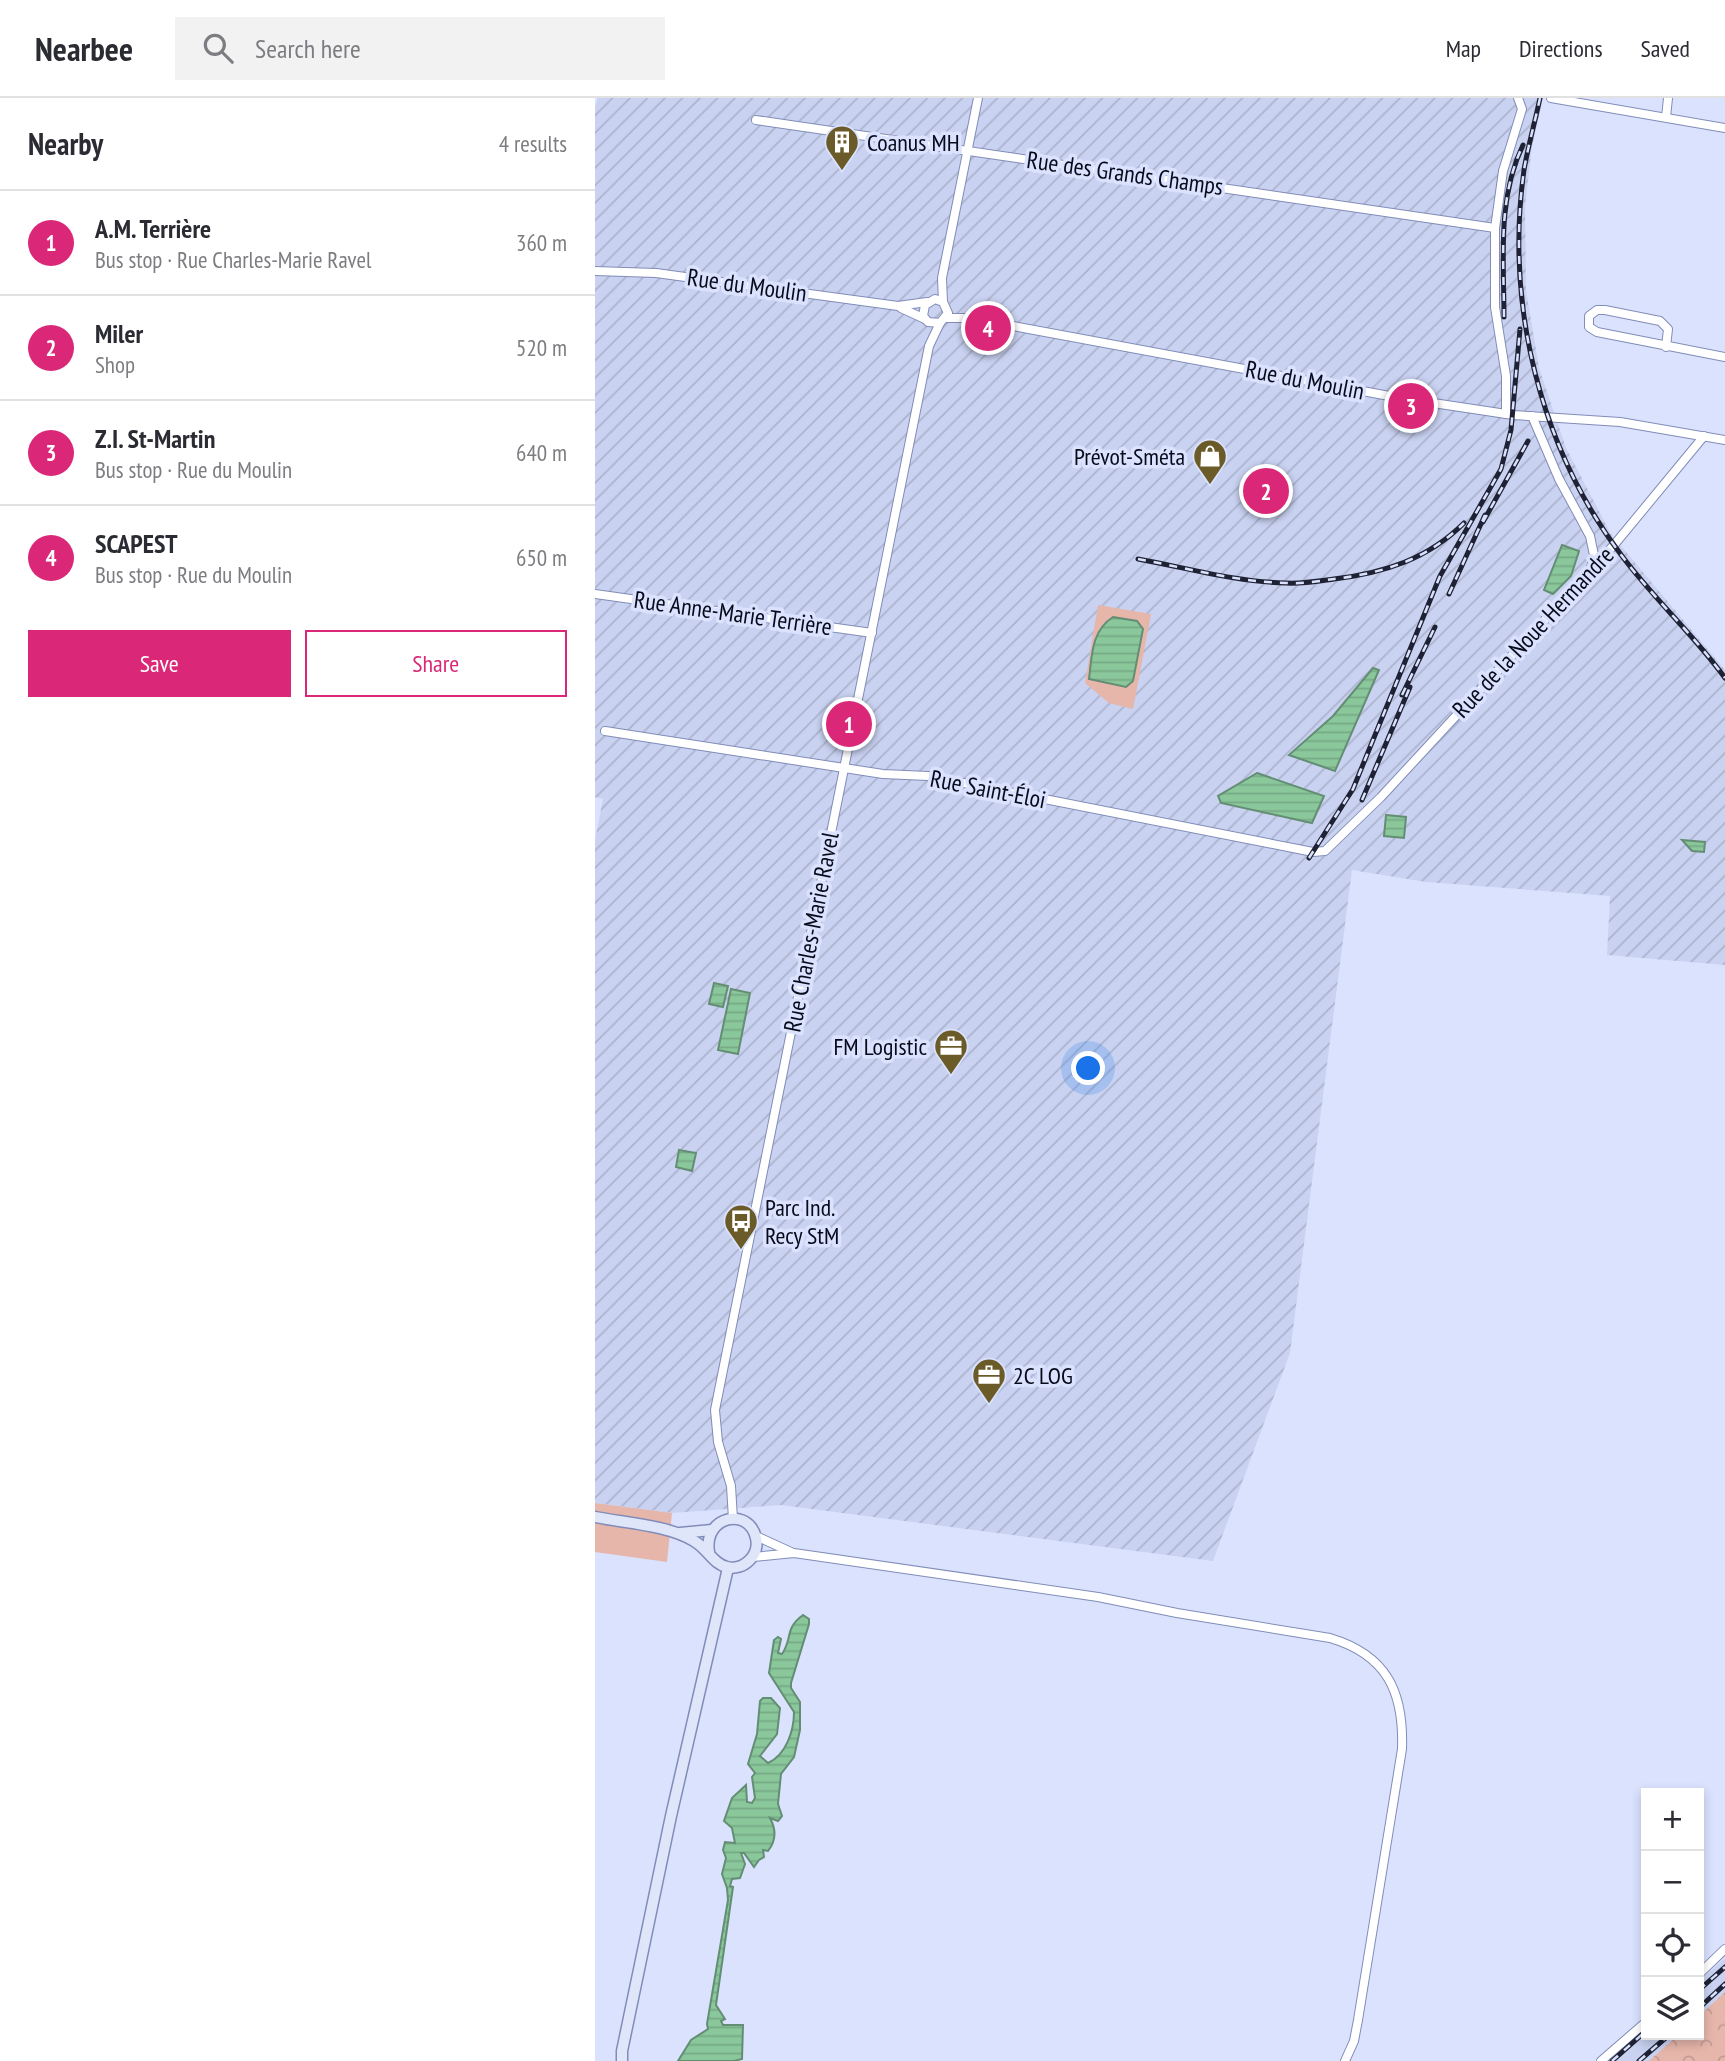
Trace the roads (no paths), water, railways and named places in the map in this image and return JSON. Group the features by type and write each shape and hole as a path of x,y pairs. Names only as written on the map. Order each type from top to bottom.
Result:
{"main road":[{"path":"595,1517 677,1533 695,1541 714,1559 728,1567 742,1566 753,1557 757,1544 756,1536 748,1524 733,1519 721,1521 712,1530 709,1552"},
{"path":"677,1533 712,1530"},
{"path":"620,2057 728,1567"}],"street":[{"path":"943,321 942,278 978,98"},
{"path":"1506,414 1506,376 1495,307 1495,228 1507,157 1522,109 1518,98"},
{"path":"1551,98 1725,128"},
{"path":"1665,117 1668,98"},
{"name":"Rue des Grands Champs","path":"756,120 1495,228"},
{"name":"Rue du Moulin","path":"595,271 656,273 898,306 929,301 944,303 971,318"},
{"path":"929,301 942,278"},
{"name":"Rue Charles-Marie Ravel","path":"733,1519 731,1486 718,1442 715,1410 929,345 927,321 923,312 929,301"},
{"name":"Rue du Moulin","path":"898,306 927,321 971,318 1349,389 1506,414 1620,422 1725,440"},
{"path":"1666,346 1668,329 1660,321 1605,310 1597,310 1589,316 1589,327 1597,332 1666,346 1725,357"},
{"name":"Rue Charles-Marie Ravel","path":"929,345 943,321"},
{"path":"1532,416 1559,479 1590,536 1594,555 1593,564 1587,573"},
{"name":"Rue de la Noue Hermandre","path":"1357,822 1622,537 1704,436"},
{"name":"Rue Anne-Marie Terrière","path":"595,594 872,633"},
{"name":"Rue Saint-Éloi","path":"605,731 883,774 928,776 1313,852 1329,849 1357,822"},
{"path":"756,1536 794,1553"},
{"path":"753,1557 794,1553 1098,1597 1177,1613 1289,1630 1343,1642 1370,1657 1389,1678 1399,1705 1402,1749 1354,2042 1345,2061"},
{"path":"1704,1969 1725,1949"},
{"path":"1601,2061 1641,2025"}],"railway":[{"path":"1540,98 1524,170 1519,221 1520,272 1525,323 1535,373 1550,422 1569,469 1593,514 1622,556 1725,678"},
{"path":"1504,317 1503,251 1506,208 1509,186 1523,145"},
{"path":"1309,858 1353,789 1440,576 1501,469 1511,430 1520,329"},
{"path":"1483,522 1528,441"},
{"path":"1449,594 1485,515"},
{"path":"1138,559 1249,580 1310,582 1370,573 1404,562 1436,546 1464,523"},
{"path":"1402,695 1435,627"},
{"path":"1362,800 1410,687"},
{"path":"1704,1986 1725,1967"},
{"path":"1704,2003 1725,1984"},
{"path":"1612,2061 1641,2035"},
{"path":"1639,2061 1663,2040"}],"place":[{"name":"Coanus MH","path":"842,172"},
{"name":"SCAPEST","path":"988,328"},
{"name":"Z.I. St-Martin","path":"1411,406"},
{"name":"Prévot-Sméta","path":"1210,486"},
{"name":"Miler","path":"1266,491"},
{"name":"A.M. Terrière","path":"849,724"},
{"name":"FM Logistic","path":"951,1076"},
{"name":"Parc Ind. Recy StM","path":"741,1251"},
{"name":"2C LOG","path":"989,1405"}]}
